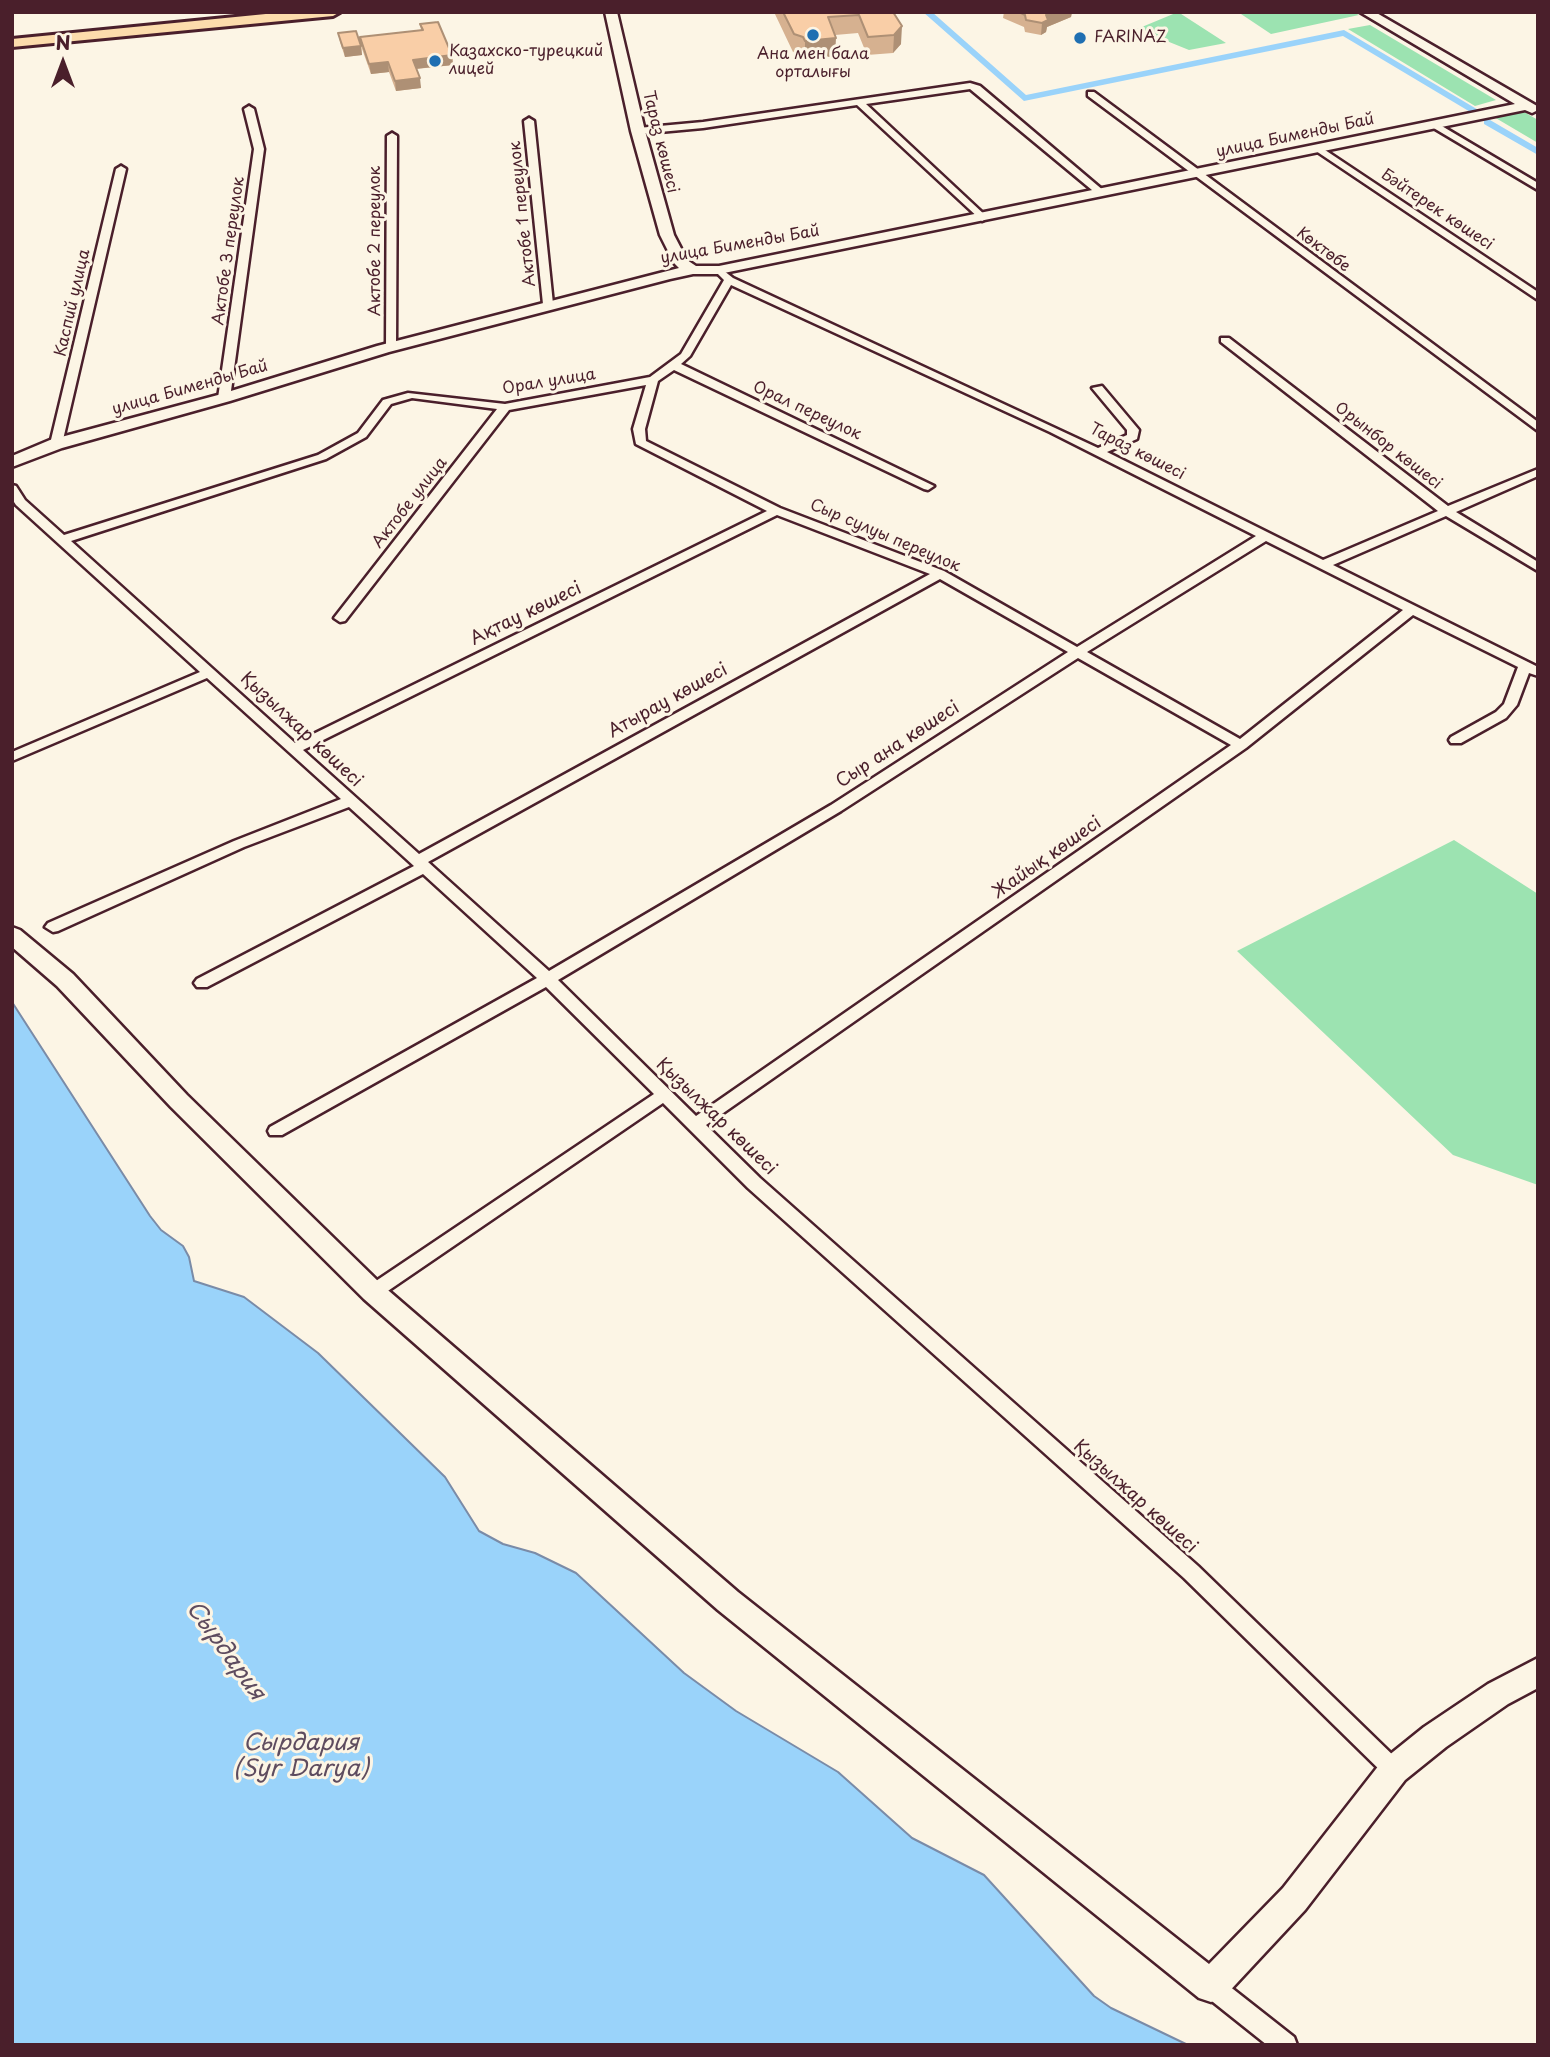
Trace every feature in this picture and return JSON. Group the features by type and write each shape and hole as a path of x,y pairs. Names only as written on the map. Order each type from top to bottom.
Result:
{"main road":[{"path":"12,43 333,12"}],"street":[{"name":"Тараз көшесі","path":"611,12 638,131 667,235 681,263 693,270"},
{"path":"1366,12 1532,109"},
{"path":"638,131 704,125 962,85 977,88 1101,193"},
{"name":"Көктөбе","path":"1091,94 1538,428"},
{"path":"858,101 982,218"},
{"name":"Актобе 3 переулок","path":"224,398 259,149 249,109"},
{"name":"улица Бименды Бай","path":"12,462 56,444 224,398 391,347 548,304 693,270 724,275 1101,193 1435,125 1532,109"},
{"name":"Актобе 1 переулок","path":"529,121 548,304"},
{"path":"1435,125 1538,187"},
{"name":"Актобе 2 переулок","path":"391,347 392,136"},
{"name":"Бәйтерек көшесі","path":"1319,149 1538,297"},
{"name":"Каспий улица","path":"56,444 121,169"},
{"name":"Тараз көшесі","path":"724,275 1098,452 1531,669"},
{"name":"Орал улица","path":"62,540 322,457 362,435 387,402 412,395 505,407 653,380 685,356 724,275"},
{"name":"Орынбор көшесі","path":"1225,340 1446,511 1538,567"},
{"name":"Орал переулок","path":"673,365 928,486"},
{"name":"Сыр сулуы переулок","path":"653,380 639,429 640,442 776,511 940,574 1241,745"},
{"path":"1098,388 1133,430 1133,437 1098,452"},
{"name":"Актобе улица","path":"340,618 505,407"},
{"path":"1324,564 1538,472"},
{"name":"Қызылжар көшесі","path":"12,489 20,502 548,979 754,1182 1191,1572 1394,1770"},
{"name":"Ақтау көшесі","path":"292,750 776,511"},
{"name":"Сыр ана көшесі","path":"276,1131 548,979 836,808 1076,653 1265,536"},
{"name":"Атырау көшесі","path":"202,982 419,865 940,574"},
{"name":"Жайық көшесі","path":"696,1124 1241,745 1410,610"},
{"path":"1456,740 1501,715 1531,669"},
{"path":"12,757 209,672"},
{"path":"53,927 239,844 350,801"},
{"path":"12,935 65,980 179,1101 373,1292 728,1601 1286,2045"},
{"path":"373,1292 665,1094"},
{"path":"1211,1986 1294,1899 1394,1770 1435,1737 1538,1672"}],"green space":[{"path":"1178,12 1226,43 1189,50 1137,29"},
{"path":"1238,12 1353,12 1359,15 1271,34"},
{"path":"1370,25 1496,100 1475,106 1348,29"},
{"path":"1524,112 1538,120 1538,143 1494,117"},
{"path":"1454,840 1538,894 1538,1185 1453,1155 1237,951"}],"water":[{"name":"Сырдария (Syr Darya)","path":"12,1002 150,1216 161,1230 183,1246 189,1257 194,1281 244,1297 318,1353 445,1477 479,1531 503,1544 535,1553 576,1573 684,1673 736,1711 838,1772 912,1838 984,1875 1094,1996 1111,2008 1188,2045 12,2045"}],"building":[{"path":"783,12 893,12 902,26 894,35 868,37 859,15 828,17 836,38 805,41 803,37 794,34"},
{"path":"1019,12 1054,12 1046,15 1048,20 1042,23 1026,20 1025,15"},
{"path":"438,22 452,55 413,60 420,78 395,81 388,62 369,64 360,37 423,30 420,24"},
{"path":"356,31 361,46 343,48 338,33"}],"waterway":[{"path":"927,12 1024,98 1344,33 1475,111"},
{"path":"1487,122 1538,152"}],"place":[{"name":"Ана мен бала орталығы","path":"813,35"},
{"name":"FARINAZ","path":"1080,38"},
{"name":"Казахско-турецкий лицей","path":"435,61"}],"water label":[{"name":"Сырдария","path":"225,1651"}]}
